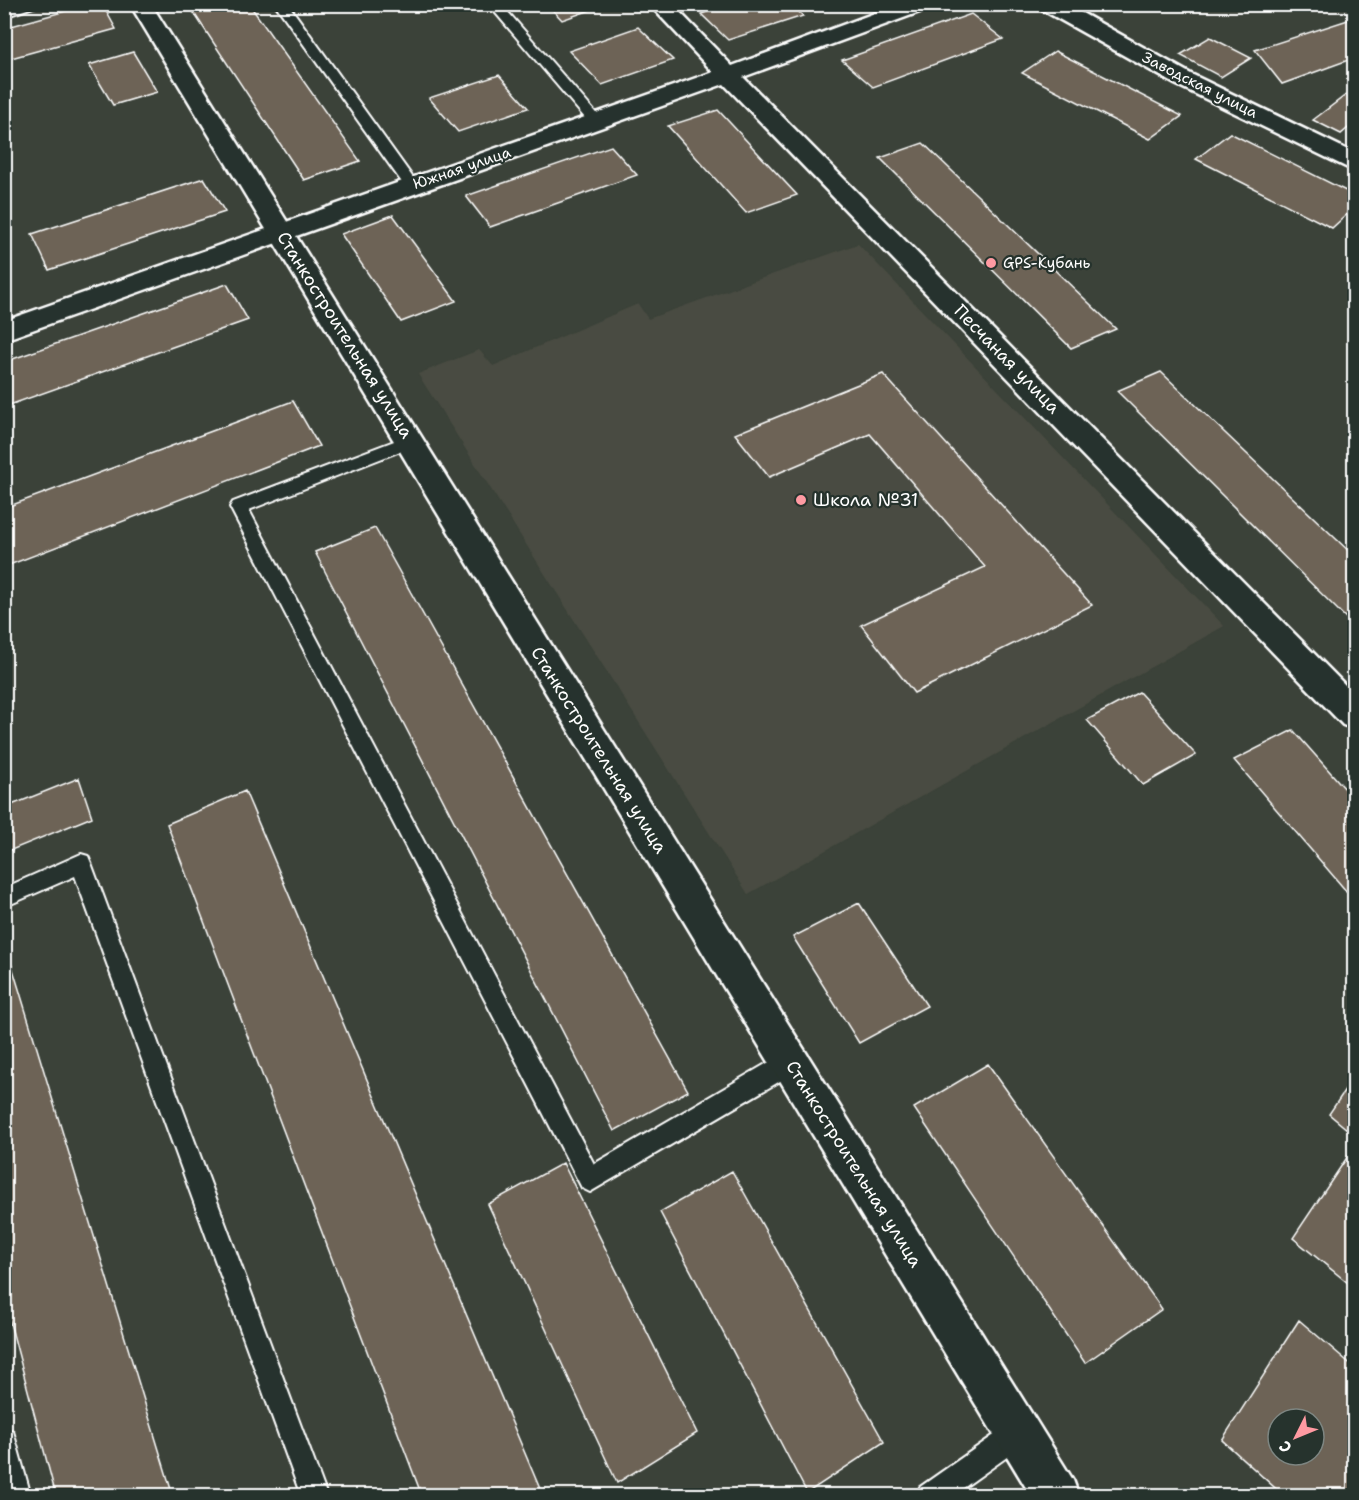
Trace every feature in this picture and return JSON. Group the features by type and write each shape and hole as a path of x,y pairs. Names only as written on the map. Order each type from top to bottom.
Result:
{"street":[{"name":"Станкостроительная улица","path":"140,4 1057,1496"},
{"name":"Песчаная улица","path":"659,4 730,74 1354,715"},
{"name":"Южная улица","path":"4,331 411,185 596,122 920,4"},
{"name":"Заводская улица","path":"1049,4 1183,79 1349,151"}],"lane":[{"path":"4,13 36,4"},
{"path":"281,4 411,185"},
{"path":"494,4 596,122"},
{"path":"410,441 239,507 590,1180 791,1062"},
{"path":"4,898 81,863 314,1496"},
{"path":"929,1496 1019,1433"},
{"path":"4,1440 18,1496"}],"shaded area":[{"name":"Школа №31","path":"858,244 1224,626 748,894 418,374 479,350 493,366 638,304 648,319"}],"building":[{"path":"91,4 102,4 116,29 4,60 4,28"},
{"path":"188,4 249,4 360,161 304,180"},
{"path":"547,4 608,4 562,20"},
{"path":"731,4 791,4 803,16 728,40 701,14"},
{"path":"971,14 1003,39 873,87 842,60"},
{"path":"1354,18 1354,58 1282,84 1255,50"},
{"path":"638,27 673,60 602,85 569,51"},
{"path":"1210,37 1251,58 1221,77 1180,55"},
{"path":"1055,51 1182,116 1150,139 1022,73"},
{"path":"133,52 157,92 113,105 89,65"},
{"path":"499,75 528,108 458,132 429,98"},
{"path":"1346,95 1354,99 1354,123 1341,134 1313,120"},
{"path":"718,110 797,195 746,213 668,126"},
{"path":"1230,133 1354,195 1354,208 1332,228 1196,159"},
{"path":"923,143 1116,329 1071,348 880,158"},
{"path":"611,146 637,175 490,227 466,196"},
{"path":"204,178 225,212 49,270 32,234"},
{"path":"393,215 456,301 401,322 341,234"},
{"path":"227,284 248,320 4,407 4,362"},
{"path":"1161,372 1354,556 1354,626 1117,391"},
{"path":"883,374 1092,605 914,693 861,625 985,567 870,434 769,477 735,434"},
{"path":"293,401 319,446 4,567 4,508"},
{"path":"375,528 688,1091 614,1131 315,552"},
{"path":"1139,692 1196,755 1143,785 1087,720"},
{"path":"1293,730 1354,799 1353,899 1234,760"},
{"path":"79,778 92,817 4,853 4,808"},
{"path":"245,791 543,1496 422,1496 167,824"},
{"path":"859,903 927,1006 859,1043 793,937"},
{"path":"4,943 173,1496 56,1496 4,1300"},
{"path":"988,1064 1162,1309 1085,1363 914,1108"},
{"path":"1354,1077 1354,1135 1329,1114"},
{"path":"1354,1147 1354,1288 1293,1238"},
{"path":"563,1163 697,1433 617,1483 488,1204"},
{"path":"732,1171 884,1442 807,1493 660,1212"},
{"path":"1299,1320 1354,1367 1354,1496 1284,1496 1222,1440"}],"place":[{"name":"GPS-Кубань","path":"991,263"},
{"name":"Школа №31","path":"801,500"}]}
